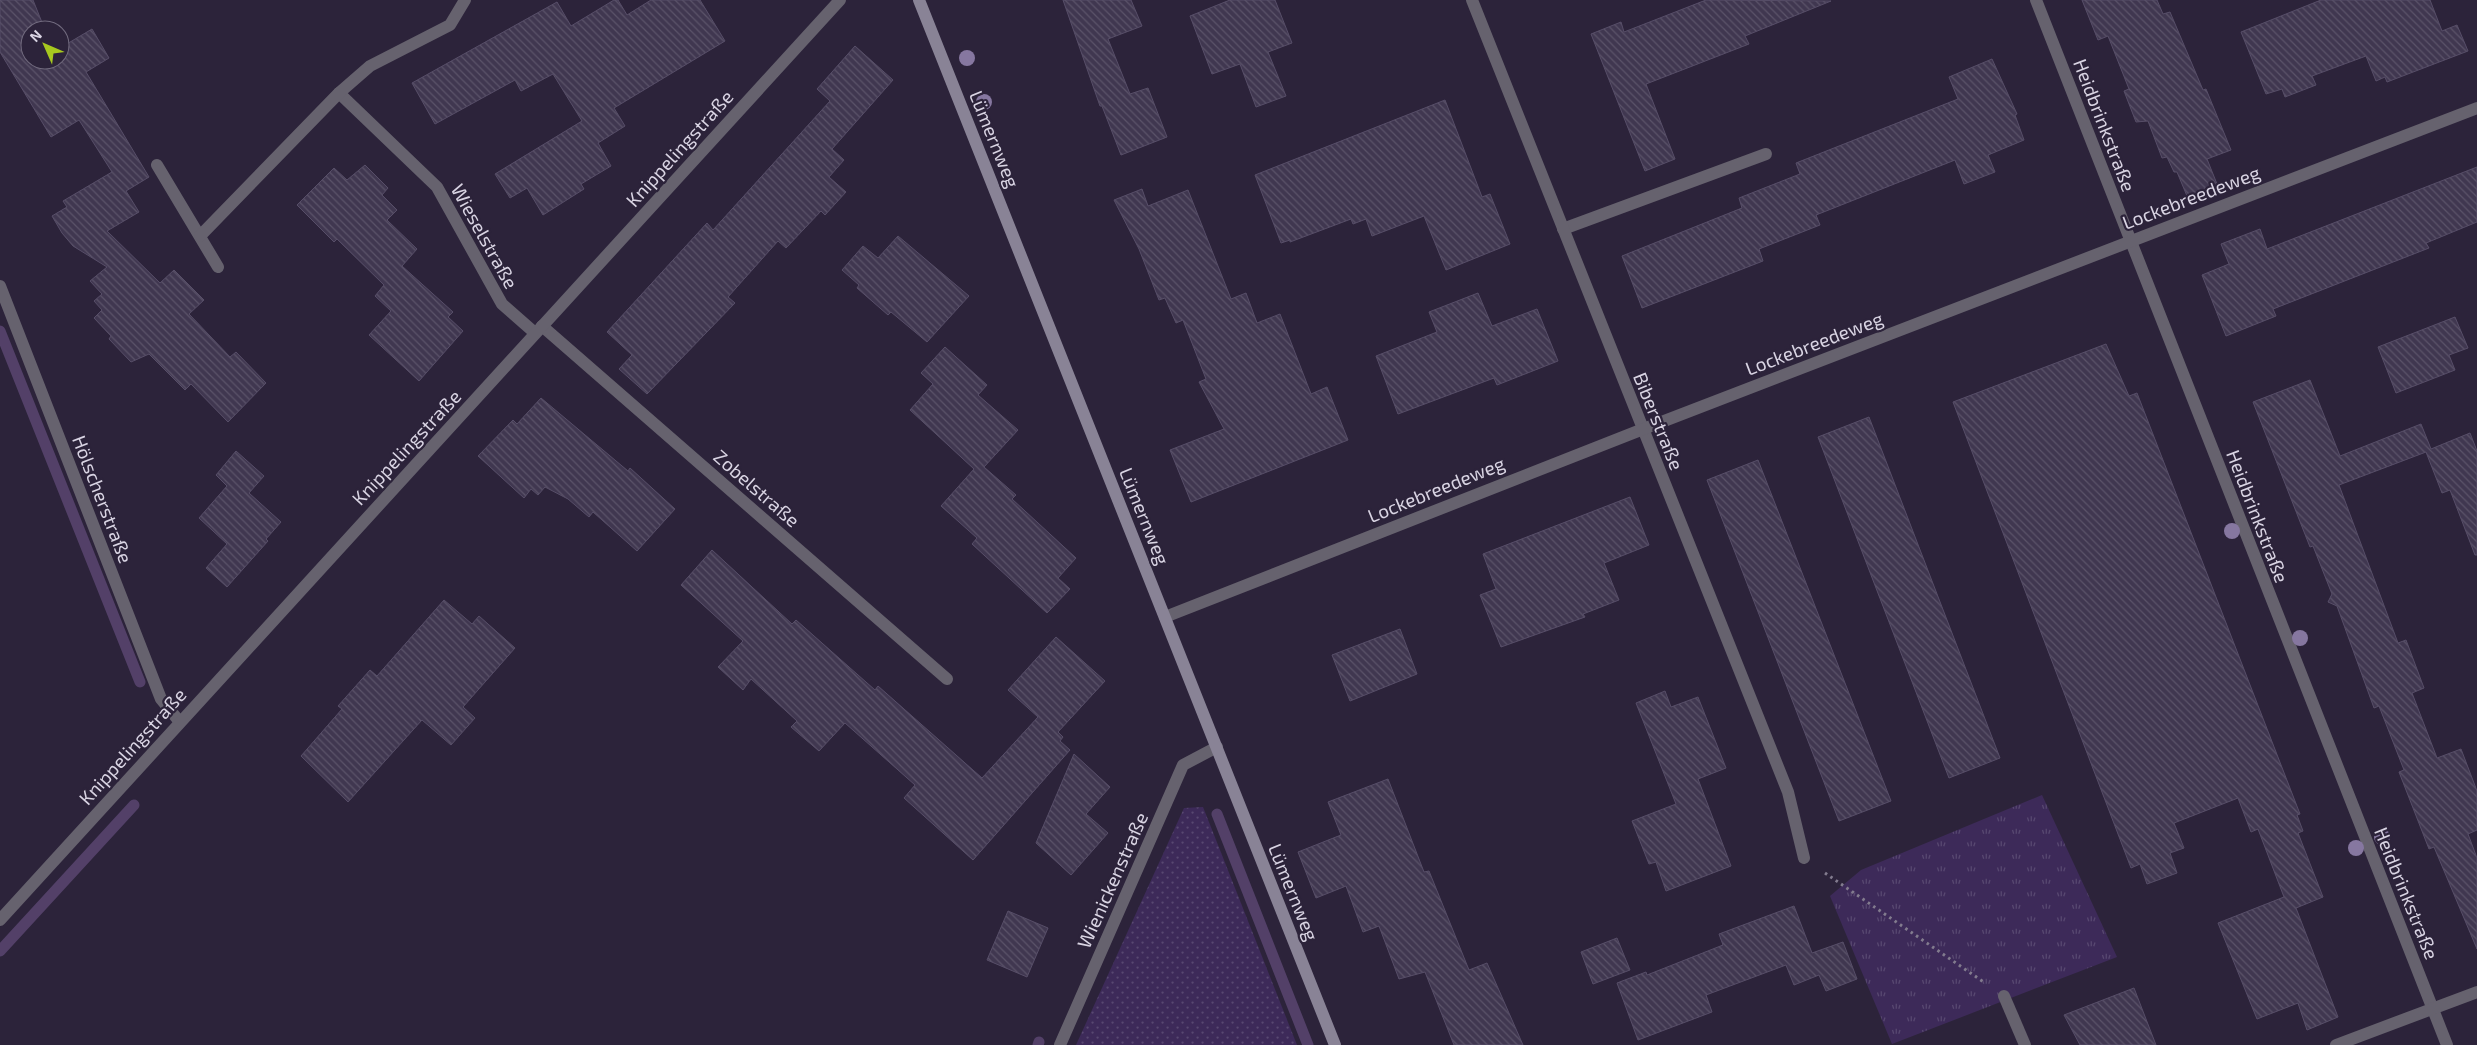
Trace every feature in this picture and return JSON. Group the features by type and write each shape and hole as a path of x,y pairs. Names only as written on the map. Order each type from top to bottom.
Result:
{"street":[{"path":"200,236 339,93 370,66 450,25 465,0"},
{"name":"Knippelingstraße","path":"0,920 179,721 840,0"},
{"name":"Lümernweg","path":"919,0 1335,1045"},
{"name":"Biberstraße","path":"1472,0 1788,792 1804,858"},
{"name":"Heidbrinkstraße","path":"2036,0 2447,1045"},
{"name":"Wieselstraße","path":"339,93 437,187 502,304 539,330"},
{"name":"Lockebreedeweg","path":"1165,617 1642,428 1880,339 2130,240 2477,108"},
{"path":"1563,229 1766,154"},
{"path":"156,165 218,267"},
{"name":"Hölscherstraße","path":"0,286 161,699 179,721"},
{"name":"Zobelstraße","path":"539,330 947,678"},
{"name":"Wienickenstraße","path":"1060,1045 1183,765 1217,747"},
{"path":"2336,1045 2477,992"},
{"path":"2004,996 2025,1045"}],"path":[{"path":"1804,858 2004,996"}],"green space":[{"path":"2042,795 2117,957 1892,1044 1830,896 1861,870"},
{"path":"1203,807 1297,1045 1076,1045 1184,808"}],"building":[{"path":"0,0 33,0 41,20 20,20 20,70 70,70 70,42 92,29 109,58 86,72 149,177 126,191 139,212 107,231 160,283 174,270 204,300 189,314 230,357 236,352 266,383 228,422 191,384 185,390 149,354 131,362 109,339 111,336 94,318 102,310 94,301 102,294 90,281 107,267 73,246 62,233 52,216 67,207 63,201 112,172 79,120 51,137 0,52"},
{"path":"614,0 618,0 627,15 651,0 700,0 725,41 614,108 625,126 598,143 611,166 581,184 584,189 543,215 527,188 510,198 495,174 582,121 553,74 521,91 515,80 435,124 412,83 557,2 571,26"},
{"path":"1063,0 1131,0 1142,26 1108,39 1130,94 1148,88 1167,137 1121,155 1102,106 1100,106"},
{"path":"1230,0 1275,0 1292,43 1268,52 1286,96 1256,107 1240,64 1212,74 1190,16"},
{"path":"1706,0 1831,1 1745,36 1749,44 1646,84 1675,159 1645,171 1591,34 1621,22 1624,32"},
{"path":"2082,0 2157,0 2163,14 2170,12 2203,90 2206,89 2231,150 2207,159 2217,184 2187,196 2177,172 2174,172 2167,157 2162,158 2148,121 2136,122 2124,91 2129,89 2108,36 2098,40"},
{"path":"2321,0 2430,0 2442,31 2457,25 2468,51 2387,82 2385,77 2376,81 2366,56 2312,76 2316,85 2285,97 2282,89 2266,94 2241,32"},
{"path":"855,46 893,80 832,149 844,160 829,177 846,192 825,215 821,211 786,248 778,241 728,297 735,303 647,394 619,369 632,355 607,332 707,223 713,230 830,101 817,89"},
{"path":"1992,59 2017,114 2015,115 2024,140 1988,155 1995,172 1964,184 1955,160 1816,215 1820,225 1759,249 1763,261 1642,308 1622,256 1742,208 1739,198 1800,174 1796,163 1958,99 1949,77"},
{"path":"1445,100 1482,197 1490,194 1510,244 1446,270 1424,216 1372,236 1366,219 1353,224 1351,219 1290,242 1290,240 1281,243 1255,175"},
{"path":"365,165 388,188 382,195 397,210 387,220 417,249 402,266 453,312 448,317 463,331 419,381 369,335 391,311 375,296 384,285 337,239 334,242 297,205 334,168 347,180"},
{"path":"2477,167 2477,222 2426,243 2429,248 2273,309 2276,316 2226,336 2202,275 2229,264 2221,244 2260,229 2267,249"},
{"path":"1142,189 1148,206 1188,190 1231,299 1246,293 1257,323 1280,314 1311,394 1327,387 1348,440 1191,502 1170,450 1224,429 1199,382 1206,379 1183,320 1176,323 1165,298 1159,300 1139,249 1114,200"},
{"path":"898,236 969,296 927,342 891,312 888,315 857,288 859,285 842,270 863,246 878,258"},
{"path":"1478,293 1492,326 1537,309 1558,361 1497,385 1494,378 1398,414 1376,356 1437,332 1429,312"},
{"path":"2455,317 2468,348 2449,355 2455,370 2396,393 2378,347"},
{"path":"2106,344 2129,396 2137,393 2300,814 2297,815 2303,831 2298,833 2323,897 2296,908 2338,1017 2307,1030 2298,1003 2257,1019 2218,923 2284,897 2258,829 2251,832 2238,798 2174,823 2184,848 2170,853 2177,873 2147,884 2140,864 2131,868 1953,402"},
{"path":"945,347 987,385 978,395 1018,430 984,467 1016,495 1012,499 1076,558 1058,578 1070,589 1047,613 972,544 977,538 941,506 974,469 910,410 933,384 921,373"},
{"path":"2310,380 2340,456 2421,424 2431,449 2470,433 2477,451 2477,555 2475,555 2450,490 2442,493 2426,452 2339,485 2398,643 2406,640 2424,688 2412,693 2437,758 2461,749 2477,791 2477,830 2468,834 2477,858 2477,949 2434,847 2429,849 2399,772 2404,770 2379,706 2374,708 2337,606 2328,602 2332,594 2313,546 2310,547 2253,402"},
{"path":"541,398 628,471 630,468 675,509 637,551 593,512 589,517 568,499 545,487 538,495 531,489 524,498 478,456 513,420 517,424"},
{"path":"1869,417 2000,758 1949,778 1818,437"},
{"path":"236,451 264,476 249,493 281,522 266,539 268,541 227,587 206,568 227,544 199,518 227,486 216,475"},
{"path":"1758,460 1891,801 1839,821 1707,480"},
{"path":"1630,497 1649,545 1604,563 1619,600 1583,614 1585,617 1501,647 1480,595 1496,589 1483,554"},
{"path":"712,550 792,624 796,620 875,690 878,686 982,778 1038,717 1008,690 1056,637 1105,681 1058,732 1063,737 1060,741 1070,750 973,860 904,798 915,785 845,723 819,751 791,727 797,721 751,679 743,690 718,667 743,641 681,585"},
{"path":"444,600 472,624 479,616 515,648 463,707 475,718 451,745 422,720 348,802 301,756 342,709 338,706 370,670 377,676"},
{"path":"1400,629 1417,674 1350,701 1332,655"},
{"path":"1665,691 1671,707 1698,697 1726,768 1698,779 1731,866 1666,891 1656,862 1649,864 1632,821 1676,804 1636,703"},
{"path":"1074,754 1110,787 1086,814 1108,833 1071,875 1036,843"},
{"path":"1388,779 1424,872 1429,871 1469,970 1487,963 1523,1045 1454,1045 1425,972 1399,979 1379,926 1363,932 1346,886 1316,898 1298,852 1341,835 1328,802"},
{"path":"1794,906 1812,953 1843,942 1857,979 1826,991 1819,975 1794,985 1786,965 1706,995 1712,1012 1638,1040 1617,983 1646,972 1647,975 1723,945 1719,934"},
{"path":"1008,911 1048,928 1027,977 987,960"},
{"path":"1617,938 1630,970 1593,984 1581,952"},
{"path":"2134,988 2156,1045 2080,1045 2064,1015"}],"waterway":[{"path":"0,331 140,682"},
{"path":"0,951 134,805"},
{"path":"1217,814 1308,1045"}]}
